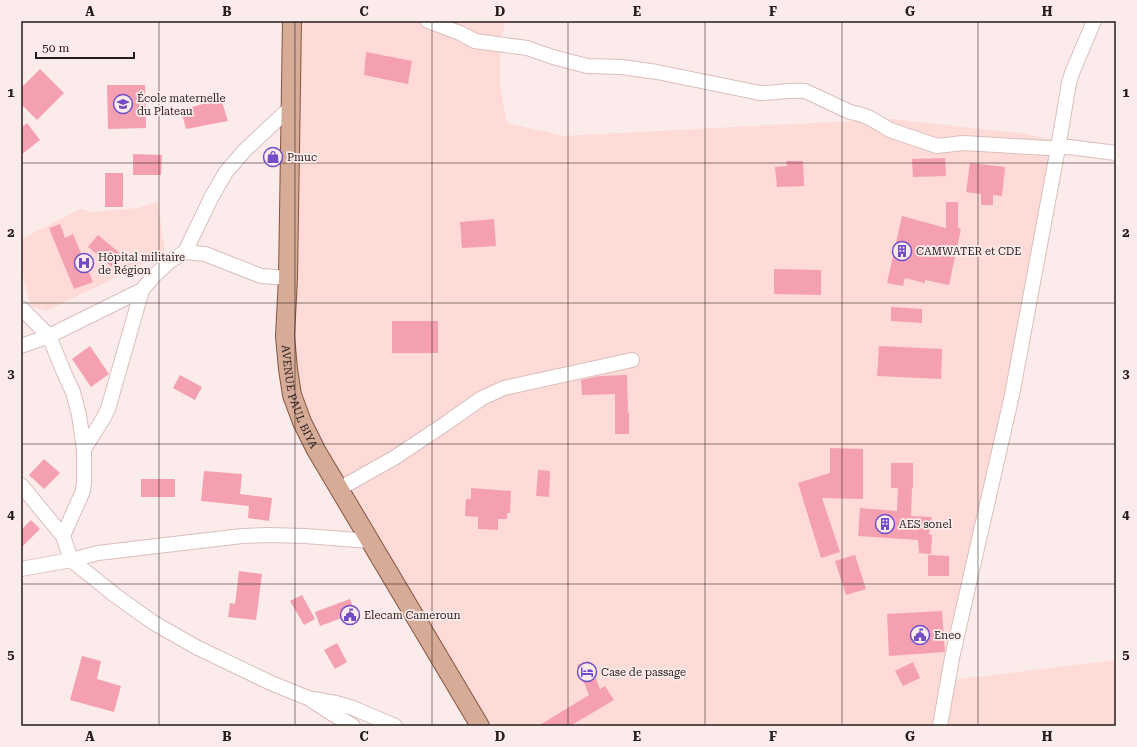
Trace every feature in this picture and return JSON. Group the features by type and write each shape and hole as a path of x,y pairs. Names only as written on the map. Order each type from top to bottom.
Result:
{"main road":[{"name":"AVENUE PAUL BIYA","path":"292,21 288,278 285,336 292,395 302,422 316,450 480,726"}],"street":[{"path":"428,21 460,33 475,41 527,48 587,66 622,67 657,72 760,93 799,90 805,91 850,112 870,118 894,131 936,146 963,143 1048,148 1069,147 1116,153"},
{"path":"940,726 952,658 1012,396 1072,73 1094,21"},
{"path":"21,346 49,336 142,290 170,261 185,252 212,196 226,172 245,150 291,107"},
{"path":"185,252 205,254 261,276 288,278"},
{"path":"84,449 108,409 142,290"},
{"path":"21,308 49,336 73,392 79,415 84,449 85,474 83,491 63,536"},
{"path":"339,489 394,458 482,398 492,393 504,388 632,360"},
{"path":"21,485 63,536 71,560 86,570 116,596 154,623 196,647 308,698 353,726"},
{"path":"21,569 71,560 98,553 242,536 305,536 370,542"},
{"path":"308,698 353,708 395,726"}],"shaded area":[{"path":"292,21 506,21 500,42 500,86 507,123 564,136 891,119 1026,134 1061,142 944,681 1116,660 1116,726 481,726 296,401 288,345"},
{"name":"Hôpital militaire de Région","path":"158,202 165,254 46,311 31,306 21,271 21,239 80,209 93,212 138,208"}],"building":[{"path":"366,52 412,61 408,84 364,75"},
{"path":"40,69 64,93 37,120 21,104 21,88"},
{"path":"107,85 145,85 146,128 108,129"},
{"path":"221,99 228,121 186,129 181,110"},
{"path":"27,123 40,140 21,155 21,128"},
{"path":"133,154 162,155 161,175 133,175"},
{"path":"945,158 946,176 913,177 912,159"},
{"path":"786,161 803,161 804,186 777,187 775,167 787,166"},
{"path":"970,163 1005,167 1002,196 993,195 993,205 981,205 981,194 966,192"},
{"path":"105,173 123,173 123,207 105,207"},
{"path":"946,202 958,202 958,228 961,229 949,285 925,280 925,283 905,278 903,286 887,283 902,216 946,228"},
{"path":"494,219 496,246 462,248 460,222"},
{"path":"60,224 65,238 73,234 93,282 74,289 49,228"},
{"path":"98,235 122,255 112,267 88,247"},
{"path":"774,269 821,270 821,295 774,294"},
{"path":"891,307 922,309 922,323 891,321"},
{"path":"392,321 438,321 438,353 392,353"},
{"path":"90,346 109,374 91,387 72,359"},
{"path":"879,346 942,349 941,379 877,376"},
{"path":"180,375 202,387 195,400 173,388"},
{"path":"627,375 629,434 615,434 615,394 582,395 581,380 599,376"},
{"path":"830,448 863,449 863,499 822,498 840,552 821,558 798,483 830,473"},
{"path":"44,459 60,473 44,489 29,475"},
{"path":"891,463 913,463 911,516 932,517 929,534 932,535 931,554 919,553 918,540 858,536 860,508 897,511 898,488 891,488"},
{"path":"538,470 550,471 549,497 536,496"},
{"path":"204,471 242,474 240,494 272,498 269,521 248,518 249,506 201,501"},
{"path":"141,479 175,479 175,497 141,497"},
{"path":"471,488 511,491 510,513 507,513 507,519 498,519 498,530 478,529 478,517 465,516 466,499 471,499"},
{"path":"31,520 40,529 21,548 21,530"},
{"path":"855,555 866,589 846,595 835,561"},
{"path":"928,555 949,556 949,576 928,576"},
{"path":"239,571 262,574 256,620 228,617 230,603 235,604"},
{"path":"302,595 315,619 304,625 290,601"},
{"path":"350,599 355,613 320,626 315,612"},
{"path":"942,611 945,652 889,656 887,614"},
{"path":"337,643 347,662 335,669 324,650"},
{"path":"82,656 101,661 97,679 121,686 114,712 70,700"},
{"path":"589,661 600,689 605,686 614,700 570,726 538,726 589,695 577,665"},
{"path":"913,662 920,678 903,686 895,671"}],"place":[{"name":"École maternelle du Plateau","path":"123,104"},
{"name":"Pmuc","path":"273,157"},
{"name":"CAMWATER et CDE","path":"902,251"},
{"name":"Hôpital militaire de Région","path":"84,263"},
{"name":"AES sonel","path":"885,524"},
{"name":"Elecam Cameroun","path":"350,615"},
{"name":"Eneo","path":"920,635"},
{"name":"Case de passage","path":"587,672"}]}
